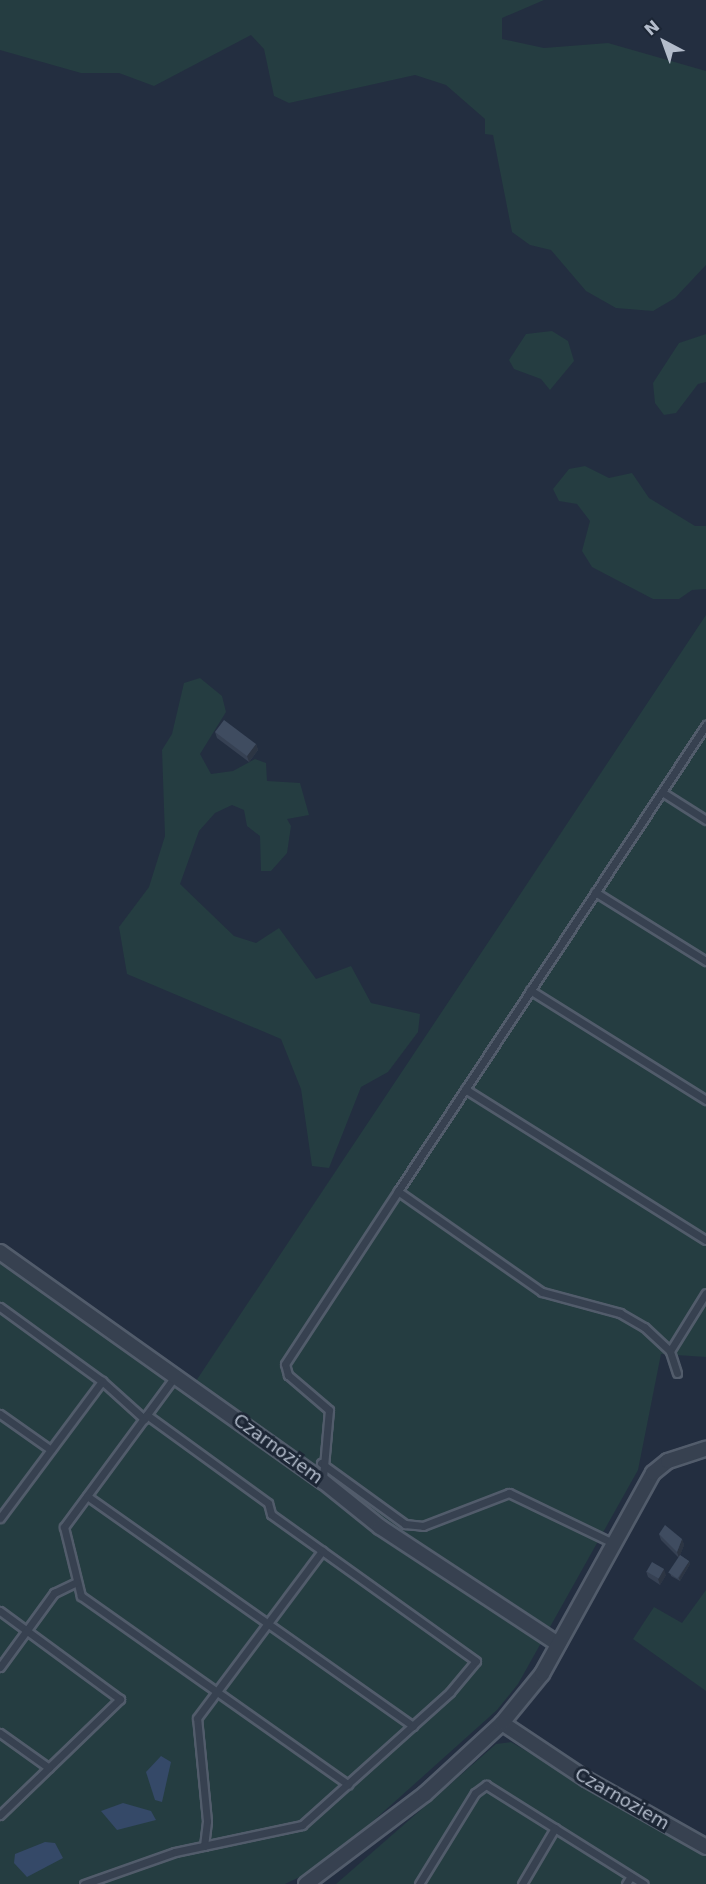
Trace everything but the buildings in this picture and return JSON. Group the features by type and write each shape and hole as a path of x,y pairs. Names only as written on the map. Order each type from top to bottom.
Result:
{"street":[{"name":"Czarnoziem","path":"0,1252 324,1482 380,1527 558,1644"},
{"path":"306,1884 425,1794 502,1723 542,1674 653,1473 668,1461 706,1449"},
{"name":"Czarnoziem","path":"502,1723 586,1779 706,1847"}],"lane":[{"path":"324,1482 321,1463 329,1410 288,1375 285,1364 706,725"},
{"path":"662,792 706,820"},
{"path":"595,892 706,961"},
{"path":"530,990 706,1100"},
{"path":"465,1089 706,1240"},
{"path":"398,1191 542,1292 620,1312 670,1351 677,1373"},
{"path":"670,1351 706,1293"},
{"path":"0,1307 102,1381 145,1417 268,1503 271,1514 476,1661 413,1725 302,1825 204,1846 84,1884"},
{"path":"176,1375 64,1527 81,1596 348,1784"},
{"path":"0,1518 102,1381"},
{"path":"0,1414 51,1449"},
{"path":"321,1463 405,1524 423,1526 509,1493 613,1543"},
{"path":"87,1496 413,1725"},
{"path":"204,1846 207,1821 197,1718 322,1551"},
{"path":"0,1667 54,1593 77,1582"},
{"path":"0,1611 120,1699 0,1815"},
{"path":"0,1733 49,1768"},
{"path":"419,1884 480,1787 491,1787 644,1884"},
{"path":"522,1884 555,1828"},
{"path":"626,1884 631,1876"}],"green space":[{"path":"0,0 544,0 502,18 502,39 544,48 608,43 706,71 706,265 675,298 653,311 616,308 586,291 551,250 530,245 512,232 493,135 485,134 485,119 446,85 415,75 289,103 274,96 264,49 251,35 154,86 119,73 81,73 0,50"},
{"path":"552,331 568,341 574,361 550,390 541,379 514,369 509,360 526,334"},
{"path":"706,334 706,382 698,384 676,413 664,415 655,403 653,383 679,343"},
{"path":"585,466 609,478 632,473 649,498 695,526 706,526 706,589 692,590 679,599 653,599 592,567 582,551 590,521 577,504 559,501 553,489 569,469"},
{"path":"706,615 706,1357 661,1354 638,1470 518,1684 497,1710 323,1866 285,1884 0,1884 0,1256 190,1390"},
{"path":"200,678 222,696 226,712 200,754 211,774 233,771 255,759 266,763 267,781 300,783 309,815 287,819 291,826 287,853 271,871 261,871 260,836 247,826 244,810 232,805 215,813 199,831 180,884 234,936 256,943 279,928 316,979 351,966 371,1003 420,1014 418,1032 388,1072 361,1087 329,1168 312,1166 301,1089 281,1039 127,974 119,927 149,887 165,836 162,750 172,734 184,683"},
{"path":"706,1590 706,1691 633,1639 654,1607 682,1623"},
{"path":"511,1742 706,1855 706,1884 336,1884 496,1744"}],"water":[{"path":"161,1756 171,1762 162,1802 155,1800 146,1772"},
{"path":"123,1803 151,1811 156,1820 117,1830 101,1811"},
{"path":"45,1842 55,1843 63,1858 27,1877 14,1863 15,1854"}]}
